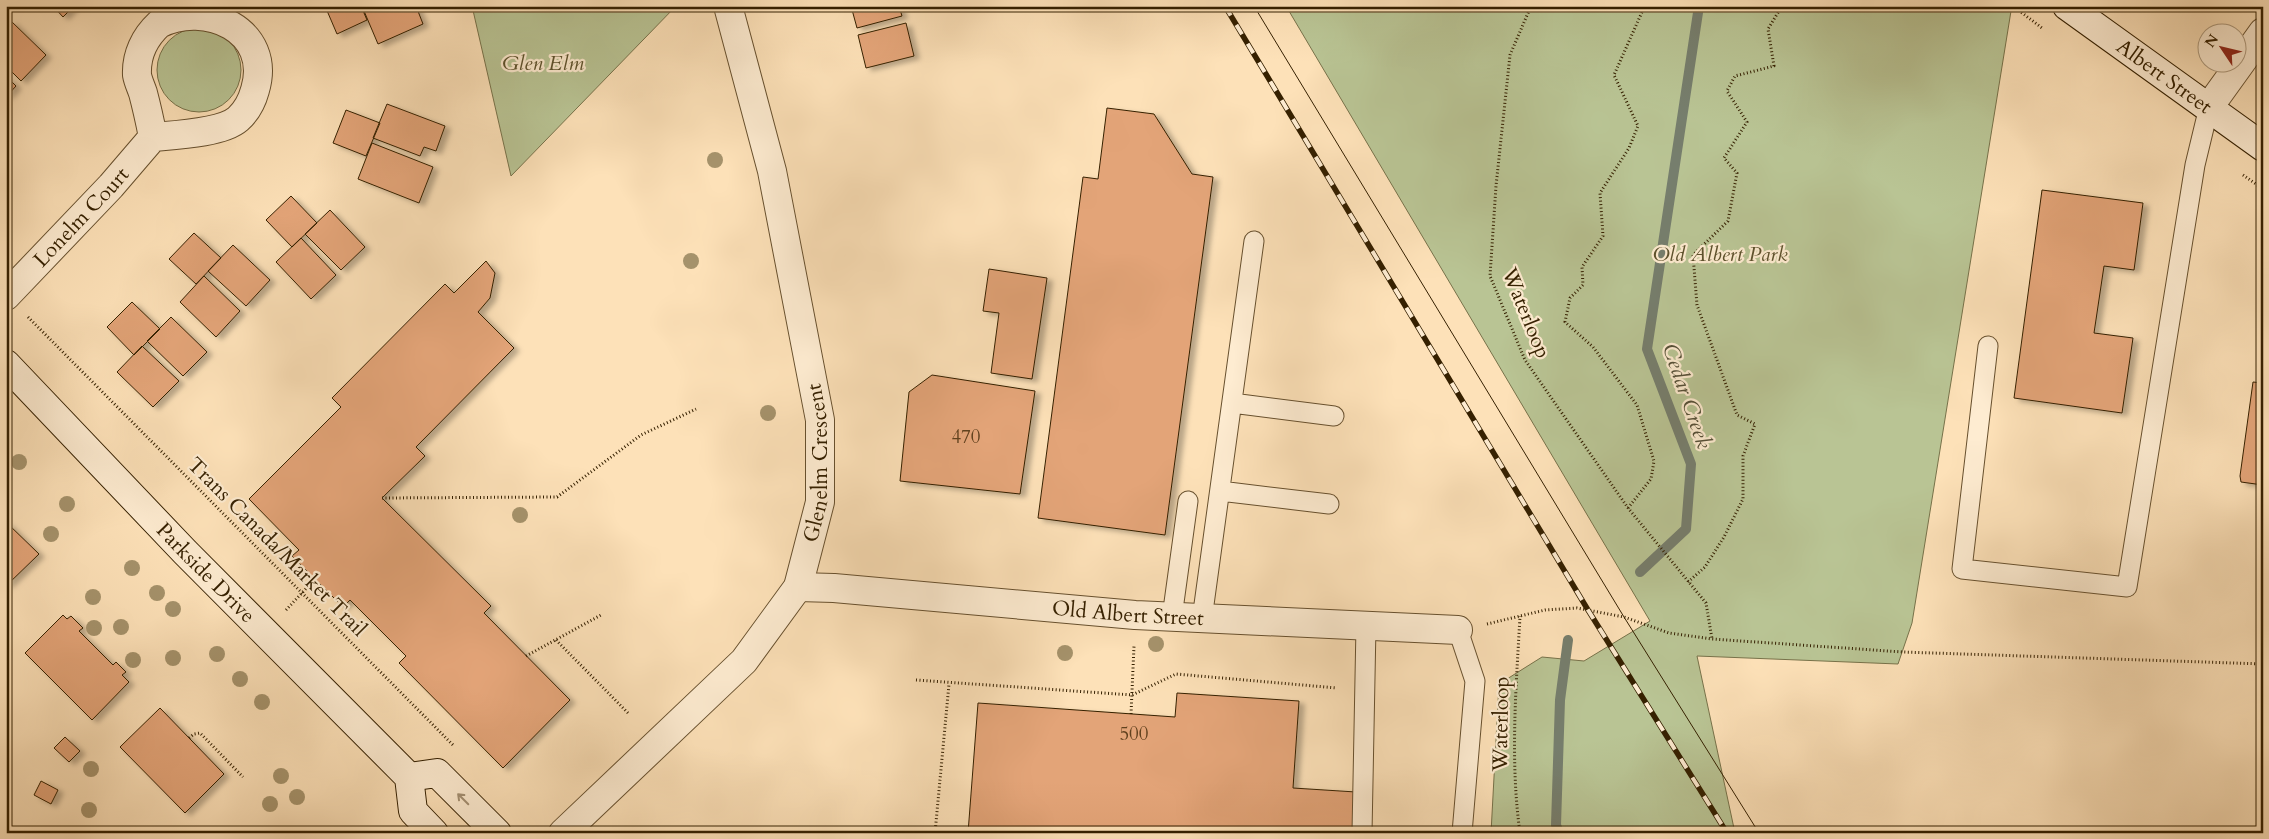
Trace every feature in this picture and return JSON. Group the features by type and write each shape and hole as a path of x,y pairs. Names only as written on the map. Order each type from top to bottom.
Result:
{"street":[{"name":"Glenelm Crescent","path":"563,833 744,661 798,587 820,502 820,420 772,171 728,6"},
{"name":"Albert Street","path":"2067,6 2263,147"},
{"path":"202,9 220,12 238,22 250,37 258,60 258,79 252,102 237,120 214,130 154,137 137,75 139,55 147,36 178,11 202,9"},
{"path":"2209,107 2263,32"},
{"name":"Lonelm Court","path":"7,296 111,186 154,137"},
{"name":"Parkside Drive","path":"6,364 264,632 409,777"},
{"name":"Old Albert Street","path":"798,587 834,588 1136,615 1458,630"},
{"path":"434,833 413,811 409,777 437,774 497,833"}],"lane":[{"path":"1988,346 1962,569 2128,587 2195,164 2209,107"},
{"path":"1202,618 1254,241"},
{"path":"1232,403 1334,416"},
{"path":"1220,491 1328,504"},
{"path":"1172,617 1188,502"},
{"path":"1362,833 1366,626"},
{"path":"1458,630 1475,681 1462,833"}],"path":[{"name":"Waterloop","path":"1520,833 1514,792 1514,715 1520,616 1545,610 1577,608 1624,617 1669,633 1712,639 1706,603 1631,513 1525,360 1490,276 1496,186 1510,56 1531,6"},
{"path":"1628,508 1651,479 1654,461 1637,405 1593,347 1565,322 1570,298 1583,285 1582,267 1603,236 1600,193 1629,148 1638,126 1614,75 1642,12 1642,6"},
{"path":"1688,582 1705,567 1724,537 1742,499 1743,456 1755,424 1738,415 1727,381 1709,340 1697,305 1693,255 1728,220 1737,173 1724,158 1747,122 1726,91 1735,76 1774,66 1768,29 1782,6"},
{"name":"Trans Canada/Market Trail","path":"7,296 458,750"},
{"path":"382,498 557,497 641,435 696,409"},
{"path":"264,632 315,579"},
{"path":"526,656 601,615"},
{"path":"1131,714 1136,615"},
{"path":"1712,639 1903,652 2263,664"},
{"path":"556,640 629,714"},
{"path":"916,680 949,684 1132,695 1176,674 1365,691"},
{"path":"935,833 949,684"},
{"path":"189,738 194,734 200,734 244,777"}],"green space":[{"name":"Glen Elm","path":"472,6 676,6 511,176"},
{"name":"Old Albert Park","path":"1286,6 2004,6 2011,11 1912,623 1898,664 1697,656 1735,833 1491,833 1499,684 1542,657 1584,661 1650,621"},
{"path":"199,28 222,35 234,47 241,70 234,93 222,105 199,112 176,105 164,93 157,70 164,47 176,35"}],"building":[{"path":"53,6 74,6 63,17"},
{"path":"325,6 361,6 367,20 337,34"},
{"path":"376,6 416,6 423,24 378,44 364,11"},
{"path":"851,6 899,6 902,16 857,28"},
{"path":"11,21 46,55 21,81 6,66 6,26"},
{"path":"906,23 914,56 866,68 858,35"},
{"path":"6,76 16,86 6,97"},
{"path":"387,104 445,126 436,151 424,147 420,156 373,138"},
{"path":"1107,108 1154,114 1192,174 1213,177 1165,535 1038,518 1083,177 1098,179"},
{"path":"346,110 380,123 366,156 333,143"},
{"path":"372,143 433,167 419,203 358,179"},
{"path":"2042,190 2143,203 2134,270 2104,266 2094,333 2133,338 2122,413 2014,398"},
{"path":"291,196 317,223 292,247 266,220"},
{"path":"330,210 365,247 341,270 305,234"},
{"path":"194,233 221,258 196,284 169,259"},
{"path":"301,238 336,275 311,299 276,262"},
{"path":"233,245 270,280 246,306 208,271"},
{"path":"486,261 495,273 490,298 478,312 514,348 416,447 425,456 382,498 491,606 484,613 570,700 503,768 399,663 406,656 350,600 343,607 292,556 299,550 249,499 341,407 332,398 445,284 454,293"},
{"path":"989,269 1047,278 1032,379 991,373 999,313 983,311"},
{"path":"204,276 240,311 216,337 180,302"},
{"path":"132,302 160,329 134,355 107,327"},
{"path":"171,317 207,352 183,376 147,341"},
{"path":"142,346 179,381 153,407 117,372"},
{"path":"932,375 1035,391 1020,494 900,481 909,392"},
{"path":"2253,382 2263,383 2263,485 2241,482 2240,476"},
{"path":"6,522 39,554 6,586"},
{"path":"63,615 67,619 71,616 83,628 79,631 113,665 116,662 126,672 122,675 129,682 92,720 25,653"},
{"path":"1177,693 1299,701 1293,788 1356,792 1353,833 968,833 978,703 1175,717"},
{"path":"160,708 224,774 185,813 120,747"},
{"path":"65,737 80,751 69,762 54,748"},
{"path":"41,781 58,790 51,804 34,795"}],"waterway":[{"name":"Cedar Creek","path":"1640,572 1686,529 1691,464 1647,349 1699,6"},
{"name":"Cedar Creek","path":"1559,833 1556,825 1560,700 1568,640"}],"tram line":[{"path":"1254,6 1624,617 1759,833"}],"railway":[{"path":"1225,6 1588,610 1727,833"}]}
